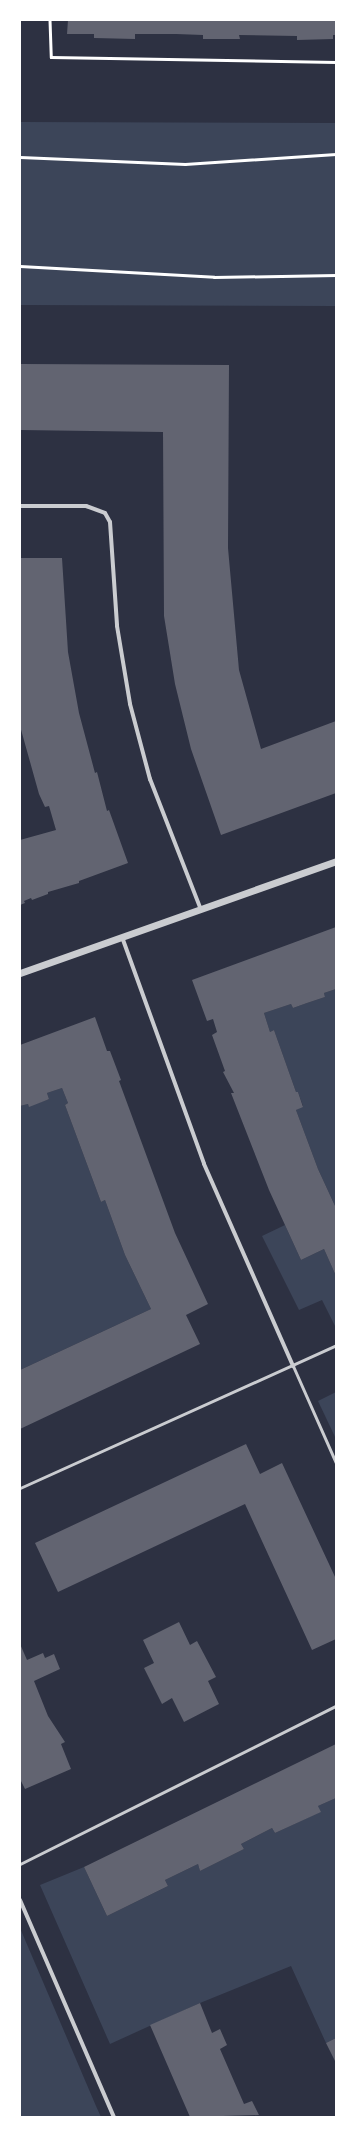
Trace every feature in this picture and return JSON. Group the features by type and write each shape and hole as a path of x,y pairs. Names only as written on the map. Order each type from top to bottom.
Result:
{"street":[{"path":"20,506 86,506 105,513 110,522 117,626 130,704 150,779 201,910"},
{"path":"20,973 336,861"},
{"path":"122,937 204,1164 293,1366"},
{"path":"20,1900 114,2117"}],"lane":[{"path":"20,1488 293,1366 336,1345"},
{"path":"293,1366 336,1463"},
{"path":"20,1864 336,1706"}],"path":[{"path":"50,20 51,57 336,62"},
{"path":"20,157 185,164 336,154"},
{"path":"20,266 214,277 336,275"}],"shaded area":[{"path":"20,122 336,123 336,306 20,305"},
{"path":"336,989 336,1208 318,1169 296,1110 303,1106 298,1092 296,1092 274,1030 270,1032 264,1013 291,1004 293,1008 325,997 324,993"},
{"path":"62,1088 68,1103 65,1105 101,1202 105,1200 125,1255 151,1309 20,1370 20,1106 28,1104 29,1106 47,1100 49,1099 47,1093"},
{"path":"285,1225 301,1260 324,1249 336,1276 336,1328 322,1300 299,1310 262,1236"},
{"path":"336,1392 336,1439 318,1401"},
{"path":"336,1798 336,2038 326,2043 291,1966 200,2003 110,2044 40,1885 84,1867 107,1916 168,1886 165,1880 198,1864 200,1871 244,1849 241,1844 272,1828 275,1833 320,1812 318,1806"},
{"path":"20,1928 96,2106 101,2117 20,2117"}],"building":[{"path":"68,20 336,20 336,35 333,35 333,39 297,40 297,36 239,35 240,39 203,39 203,35 176,34 135,34 135,39 94,38 94,34 67,34"},
{"path":"20,364 229,365 228,548 239,670 261,749 336,721 336,793 221,835 191,749 175,684 164,616 163,432 20,430"},
{"path":"20,558 62,558 68,652 79,713 107,811 109,810 128,863 79,881 79,883 48,892 48,894 32,900 31,898 24,901 25,903 20,905 20,840 56,830 49,806 45,807 39,794 20,726"},
{"path":"336,927 336,989 324,993 325,997 293,1008 291,1004 264,1013 270,1032 274,1030 296,1092 298,1092 303,1107 296,1110 318,1169 336,1208 336,1276 324,1249 301,1260 269,1190 231,1093 234,1093 223,1072 225,1071 212,1035 217,1032 213,1019 207,1021 192,980"},
{"path":"95,1017 107,1051 110,1051 121,1080 119,1081 175,1233 208,1304 186,1315 200,1344 20,1429 20,1370 151,1309 125,1255 105,1200 101,1202 65,1105 68,1103 62,1088 47,1093 49,1099 47,1100 29,1107 28,1104 20,1106 20,1045"},
{"path":"246,1444 260,1474 282,1463 336,1579 336,1639 312,1650 245,1504 58,1592 35,1543"},
{"path":"179,1622 190,1645 197,1641 216,1677 208,1681 219,1704 184,1722 172,1698 162,1704 144,1668 154,1663 143,1640"},
{"path":"20,1644 27,1660 43,1653 45,1658 54,1654 60,1669 34,1681 48,1716 65,1742 61,1744 71,1769 25,1789 20,1779"},
{"path":"336,1744 336,1798 318,1806 321,1812 275,1833 272,1828 241,1844 244,1849 200,1871 198,1864 165,1880 168,1886 107,1916 84,1867"},
{"path":"200,2003 212,2033 220,2029 227,2045 220,2049 244,2104 252,2101 259,2115 190,2117 150,2025"},
{"path":"336,2038 336,2063 326,2043"}]}
